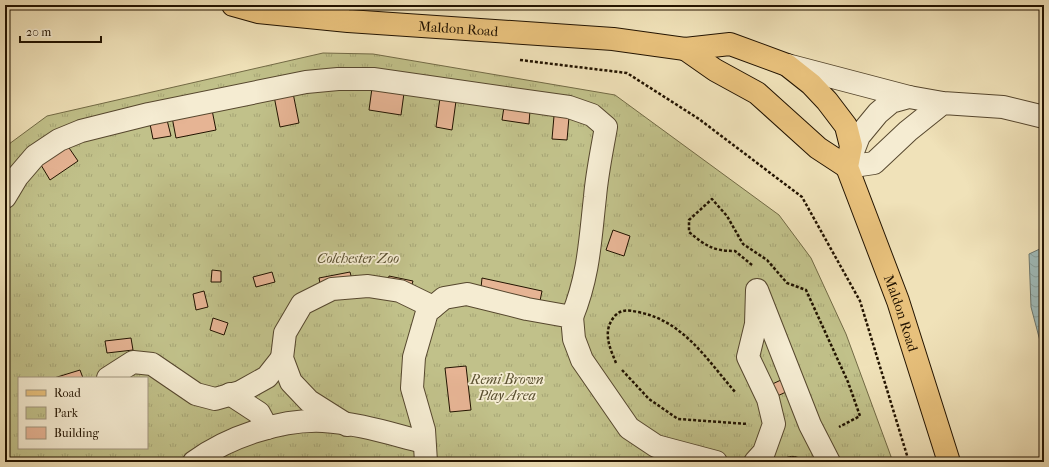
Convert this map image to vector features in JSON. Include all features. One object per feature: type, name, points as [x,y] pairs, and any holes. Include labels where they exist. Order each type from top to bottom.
[{"type":"main road","name":"Maldon Road","points":[[233,5],[258,12],[348,21],[583,36],[684,48],[730,44],[787,65],[822,95],[846,126],[851,146],[847,167],[898,301],[949,462]]},
{"type":"main road","name":"Maldon Road","points":[[684,48],[715,70],[757,93],[818,148],[847,167]]},
{"type":"street","points":[[787,65],[909,97],[943,103],[1003,107],[1044,117]]},
{"type":"street","points":[[5,197],[16,177],[35,156],[59,140],[81,131],[149,114],[306,82],[338,79],[373,79],[569,107],[592,115],[606,127],[595,195],[590,250],[582,291],[572,317],[574,339],[582,360],[629,428],[656,446],[716,462]]},
{"type":"street","points":[[909,97],[891,102],[878,113],[859,136],[847,167],[874,163],[908,131],[943,103]]},
{"type":"street","points":[[347,425],[309,401],[291,382],[282,358],[285,333],[302,304],[332,289],[368,286],[400,291],[433,307]]},
{"type":"street","points":[[755,462],[764,452],[774,424],[768,399],[748,357],[756,324],[757,290],[810,425],[829,462]]},
{"type":"street","points":[[194,462],[240,436],[278,425],[322,421],[369,428],[425,452],[424,430],[412,388],[414,357],[427,312],[444,298],[467,294],[527,309],[572,317]]},
{"type":"street","points":[[110,377],[133,362],[152,364],[196,394],[215,399],[240,392],[267,377],[282,358]]},
{"type":"street","points":[[230,394],[259,413],[267,428]]},
{"type":"path","points":[[513,59],[627,73],[699,119],[802,197],[860,301],[909,462]]},
{"type":"path","points":[[768,399],[756,404],[743,402],[683,332],[654,315],[630,310],[619,311],[607,329],[608,345],[618,366],[649,399],[678,419],[718,423],[774,424]]},
{"type":"green space","name":"Colchester Zoo","points":[[323,53],[373,54],[615,95],[779,215],[811,258],[846,334],[893,462],[5,462],[5,147],[47,116]]},
{"type":"water","points":[[1044,247],[1044,356],[1031,307],[1029,254]]},
{"type":"building","points":[[372,88],[404,93],[401,115],[369,110]]},
{"type":"building","points":[[293,93],[299,123],[280,127],[274,96]]},
{"type":"building","points":[[440,98],[456,101],[452,130],[436,127]]},
{"type":"building","points":[[504,107],[530,110],[529,124],[502,120]]},
{"type":"building","points":[[212,110],[216,130],[176,138],[172,117]]},
{"type":"building","points":[[554,116],[569,117],[567,140],[552,139]]},
{"type":"building","points":[[167,120],[171,136],[153,139],[150,124]]},
{"type":"building","points":[[65,142],[78,161],[50,180],[38,160]]},
{"type":"building","points":[[613,230],[630,236],[624,256],[606,250]]},
{"type":"building","points":[[212,270],[221,271],[221,282],[211,282]]},
{"type":"building","points":[[272,272],[275,282],[256,287],[253,277]]},
{"type":"building","points":[[350,272],[353,283],[321,289],[319,278]]},
{"type":"building","points":[[389,276],[413,281],[410,291],[387,285]]},
{"type":"building","points":[[482,278],[542,291],[540,301],[481,288]]},
{"type":"building","points":[[204,291],[208,307],[196,310],[193,294]]},
{"type":"building","points":[[213,318],[228,323],[224,335],[210,330]]},
{"type":"building","points":[[131,338],[133,350],[107,353],[105,341]]},
{"type":"building","points":[[466,366],[471,410],[450,412],[445,368]]},
{"type":"building","points":[[80,370],[83,377],[57,377]]},
{"type":"building","points":[[781,380],[786,392],[773,398],[768,386]]},
{"type":"tram line","points":[[778,462],[791,456],[798,457],[804,462]]},
{"type":"park label","name":"Remi Brown Play Area","points":[[507,388]]}]
